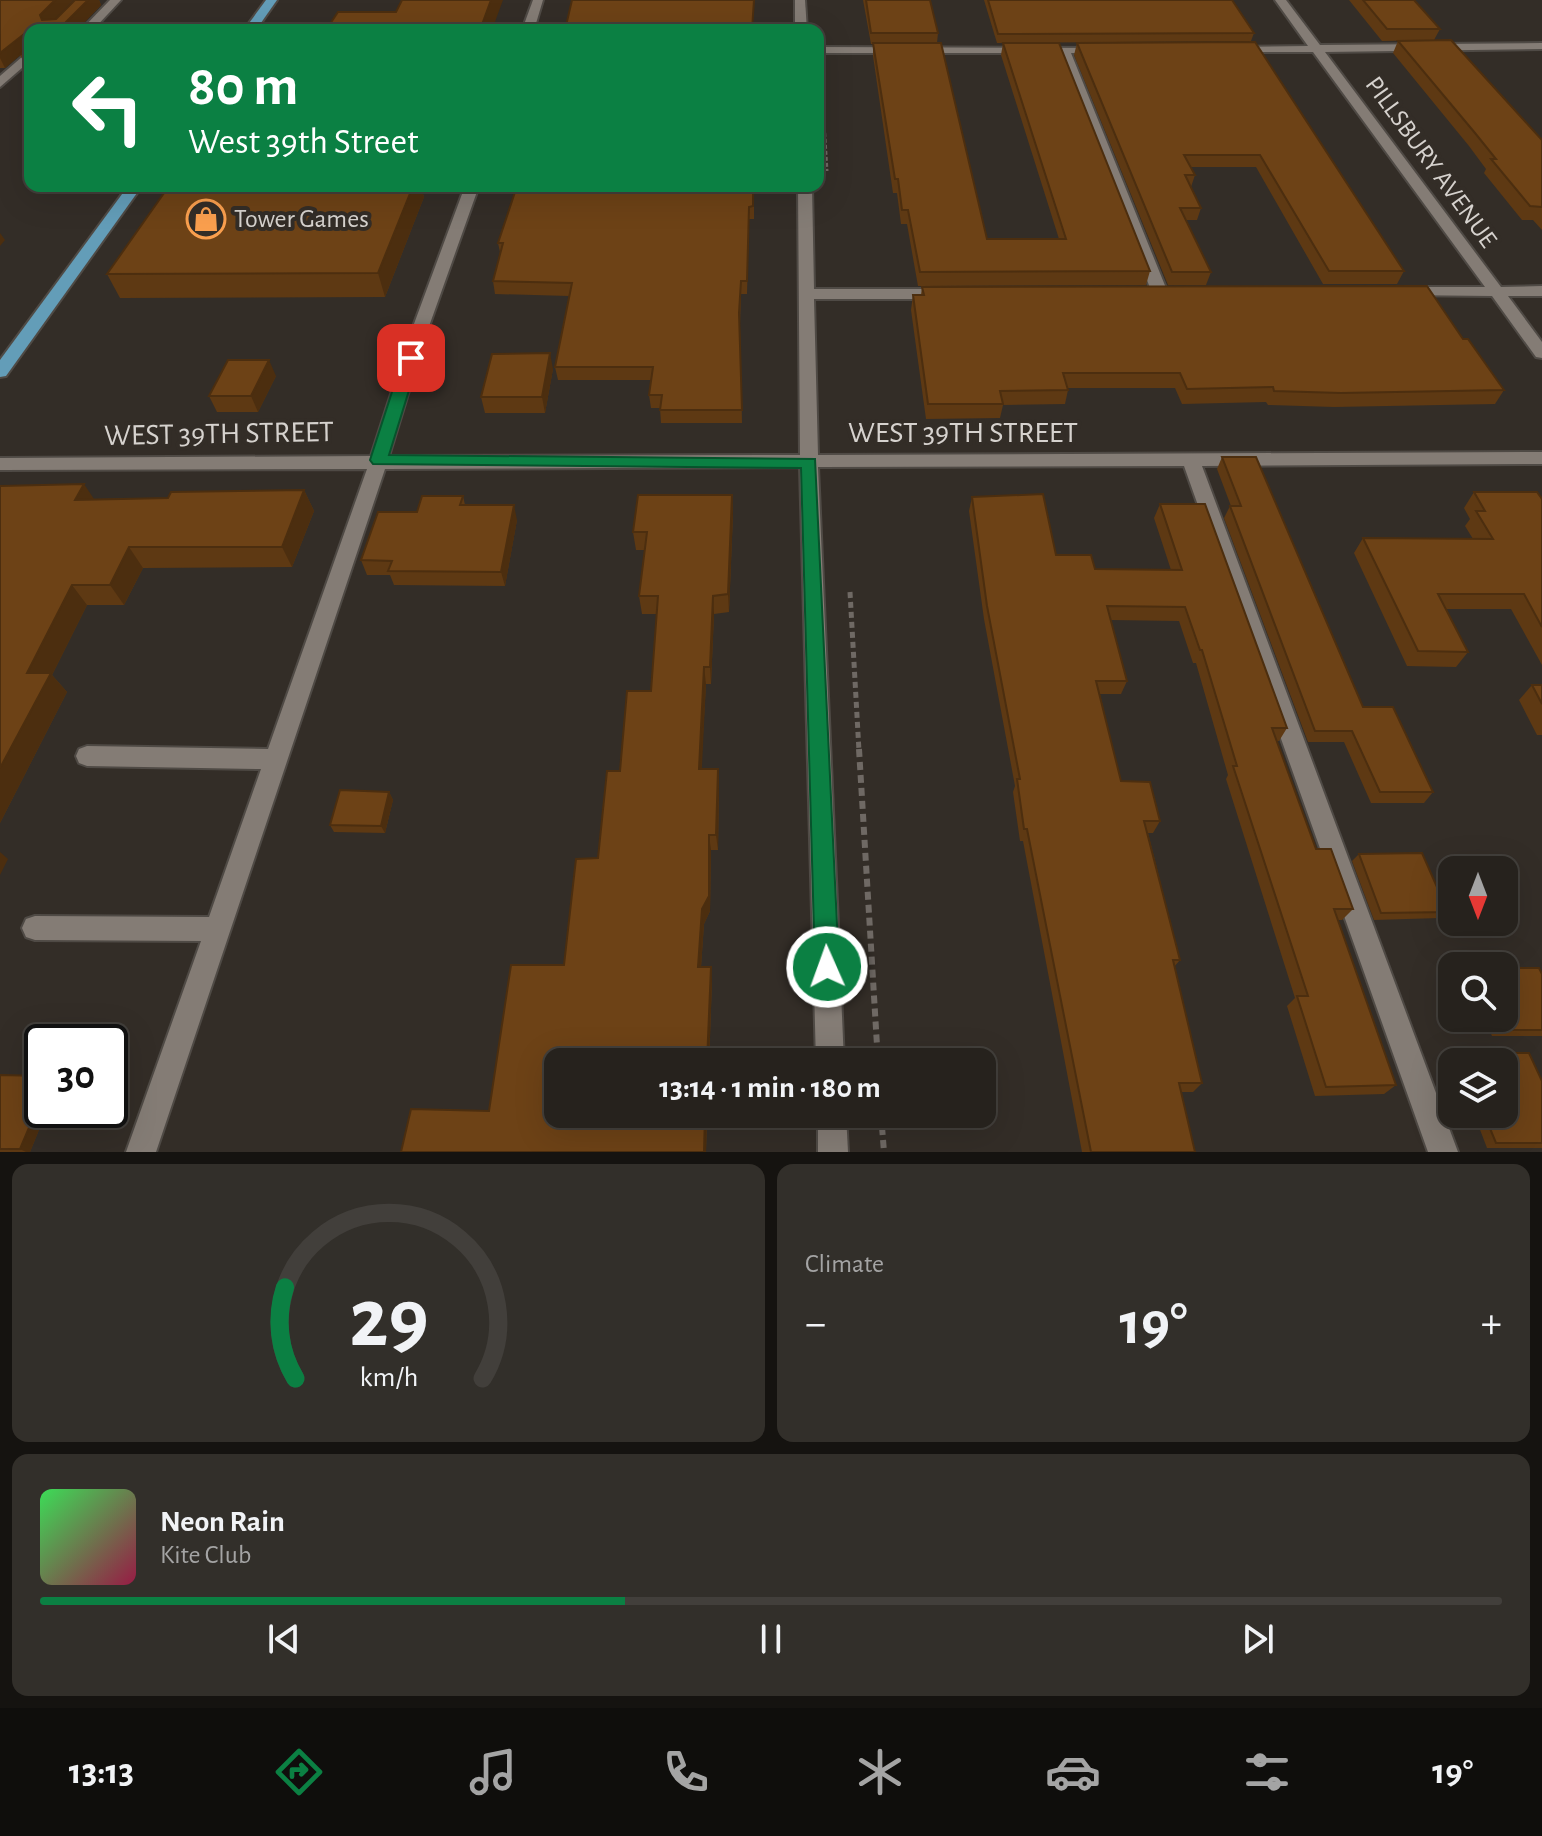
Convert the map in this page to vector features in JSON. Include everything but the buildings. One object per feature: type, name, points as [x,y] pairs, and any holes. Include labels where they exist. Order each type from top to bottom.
[{"type":"main road","points":[[254,24],[272,0]]},
{"type":"main road","points":[[0,372],[131,192]]},
{"type":"street","points":[[93,24],[116,0]]},
{"type":"street","points":[[530,24],[538,0]]},
{"type":"street","points":[[800,0],[801,24]]},
{"type":"street","name":"PILLSBURY AVENUE","points":[[1280,0],[1542,353]]},
{"type":"street","points":[[1221,50],[1542,46]]},
{"type":"street","points":[[824,50],[1111,50]]},
{"type":"street","points":[[1064,51],[1160,293]]},
{"type":"street","points":[[0,83],[24,60]]},
{"type":"street","points":[[141,1152],[379,460],[419,332],[470,192]]},
{"type":"street","points":[[805,192],[809,463],[830,1048]]},
{"type":"street","points":[[1390,292],[1542,291]]},
{"type":"street","points":[[807,294],[956,294]]},
{"type":"street","name":"WEST 39TH STREET","points":[[0,464],[379,460],[809,463],[1542,458]]},
{"type":"street","points":[[1191,460],[1443,1152]]},
{"type":"street","points":[[87,756],[276,759]]},
{"type":"street","points":[[35,928],[218,929]]},
{"type":"street","points":[[832,1128],[833,1152]]},
{"type":"path","points":[[850,585],[877,1048]]},
{"type":"path","points":[[882,1128],[884,1152]]},
{"type":"place","name":"Tower Games","points":[[206,219]]},
{"type":"route","points":[[411,358],[379,460],[809,463],[827,967]]}]
